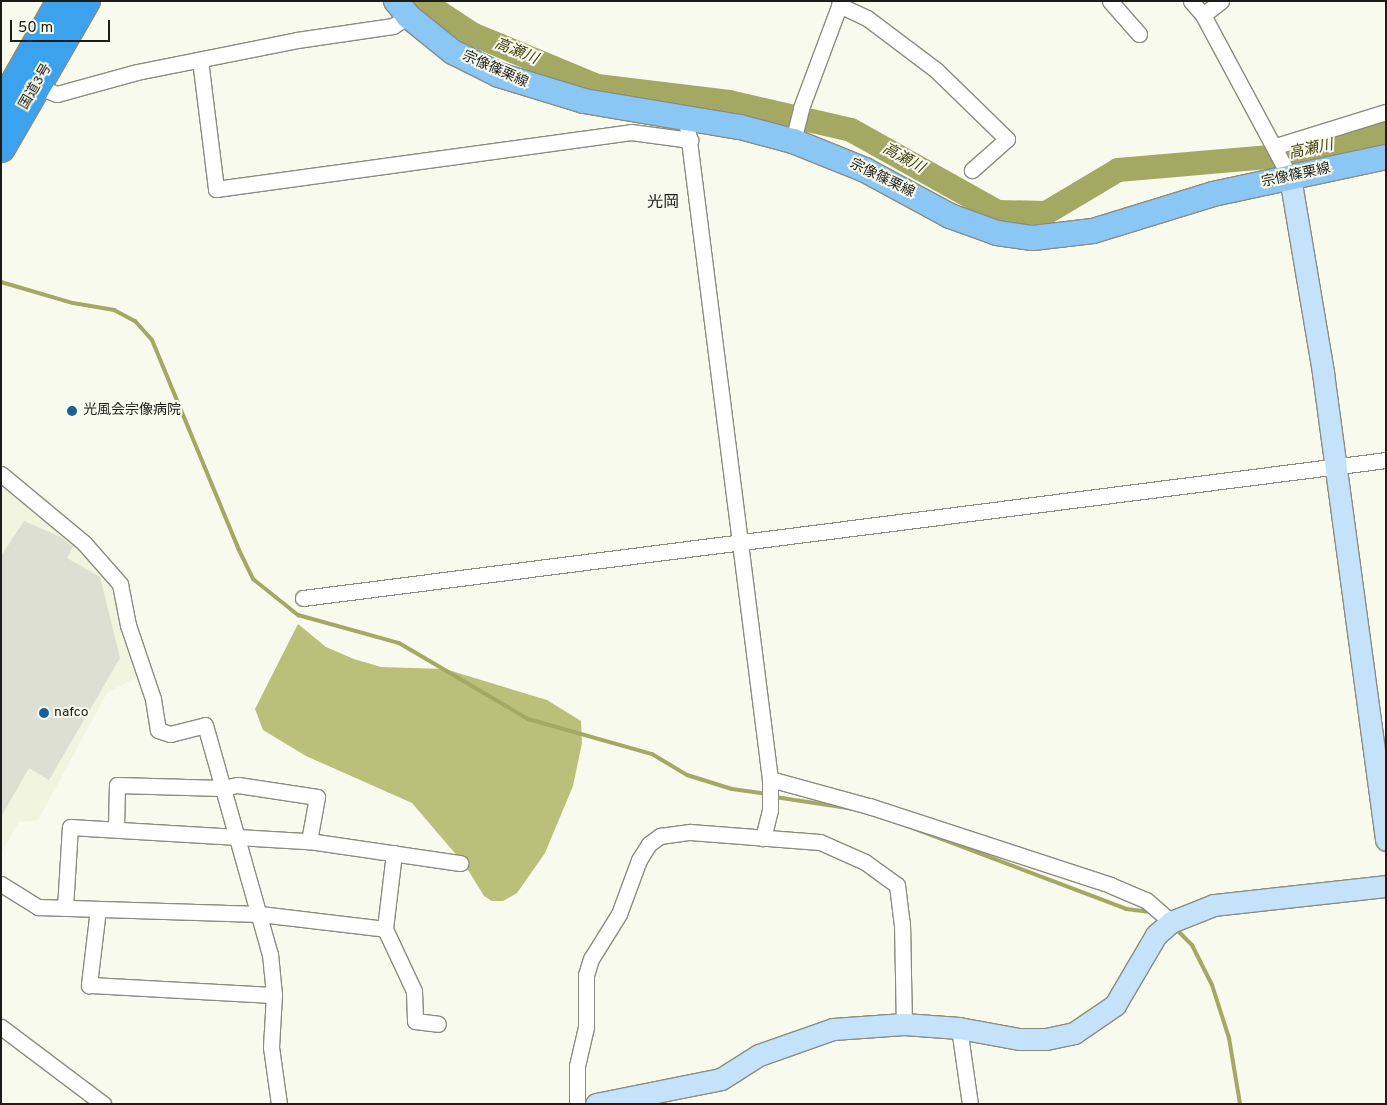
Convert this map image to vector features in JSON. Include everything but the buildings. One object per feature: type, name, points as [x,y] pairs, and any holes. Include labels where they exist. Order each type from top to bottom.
[{"type":"highway","name":"国道3号","points":[[1,107],[61,1]]},
{"type":"highway","name":"国道3号","points":[[1,148],[86,1]]},
{"type":"main road","name":"宗像篠栗線","points":[[402,8],[453,52],[499,75],[584,101],[636,112],[688,129],[793,140],[865,170],[974,226],[1033,238],[1093,231],[1288,172],[1386,157]]},
{"type":"street","points":[[1110,1],[1139,34]]},
{"type":"street","points":[[1191,1],[1203,15],[1288,172],[1336,466],[1386,840]]},
{"type":"street","points":[[1203,15],[1221,1]]},
{"type":"street","points":[[793,140],[801,108],[840,3],[867,18],[936,70],[1007,139],[972,170]]},
{"type":"street","points":[[36,86],[56,94],[137,72],[297,40],[393,26],[402,8]]},
{"type":"street","points":[[200,60],[216,188],[631,132],[688,129],[770,779],[770,810],[763,838]]},
{"type":"street","points":[[1277,149],[1386,112]]},
{"type":"street","points":[[303,598],[1386,460]]},
{"type":"street","points":[[1,474],[84,543],[120,584],[128,626],[153,699],[158,730],[170,734],[204,725],[270,954],[274,995],[271,1047],[279,1103],[272,1104]]},
{"type":"street","points":[[770,779],[869,806],[1110,885],[1146,900],[1163,928]]},
{"type":"street","points":[[116,828],[117,785],[222,788],[238,785],[317,796],[310,841]]},
{"type":"street","points":[[66,908],[70,828],[116,828],[235,834],[310,841],[460,863]]},
{"type":"street","points":[[577,1104],[577,1066],[586,1028],[586,975],[591,958],[620,914],[639,860],[649,844],[660,836],[681,833],[820,842],[865,862],[897,885],[902,923],[904,1024]]},
{"type":"street","points":[[394,853],[385,930],[414,991],[415,1022],[438,1024]]},
{"type":"street","points":[[1,884],[38,907],[260,914],[385,930]]},
{"type":"street","points":[[596,1104],[721,1079],[759,1055],[833,1029],[904,1024],[959,1028],[1020,1039],[1046,1039],[1074,1033],[1115,1005],[1163,928],[1214,905],[1386,886]]},
{"type":"street","points":[[98,909],[89,985],[274,995]]},
{"type":"street","points":[[959,1028],[970,1104]]},
{"type":"street","points":[[4,1033],[103,1104]]},
{"type":"shaded area","name":"nafco","points":[[1,487],[77,546],[116,589],[119,626],[137,677],[107,693],[38,820],[19,822],[1,853]]},
{"type":"green space","points":[[298,624],[326,647],[354,659],[381,667],[445,669],[547,700],[581,721],[582,743],[573,786],[545,853],[517,893],[503,901],[492,901],[484,896],[465,865],[412,803],[306,756],[263,730],[255,709]]},
{"type":"waterway","name":"高瀬川","points":[[422,1],[472,34],[597,86],[729,102],[851,130],[998,212],[1046,213],[1118,170],[1303,154],[1386,131]]},
{"type":"waterway","points":[[1,282],[73,303],[114,310],[135,321],[152,340],[238,548],[253,579],[298,615],[399,643],[528,719],[652,754],[687,775],[732,789],[766,794]]},
{"type":"waterway","points":[[775,797],[854,809]]},
{"type":"waterway","points":[[899,823],[1126,909],[1151,912]]},
{"type":"waterway","points":[[1175,928],[1192,945],[1212,985],[1229,1038],[1240,1104]]},
{"type":"place","name":"光風会宗像病院","points":[[72,411]]},
{"type":"place","name":"nafco","points":[[44,713]]},
{"type":"district","name":"光岡","points":[[663,203]]}]
